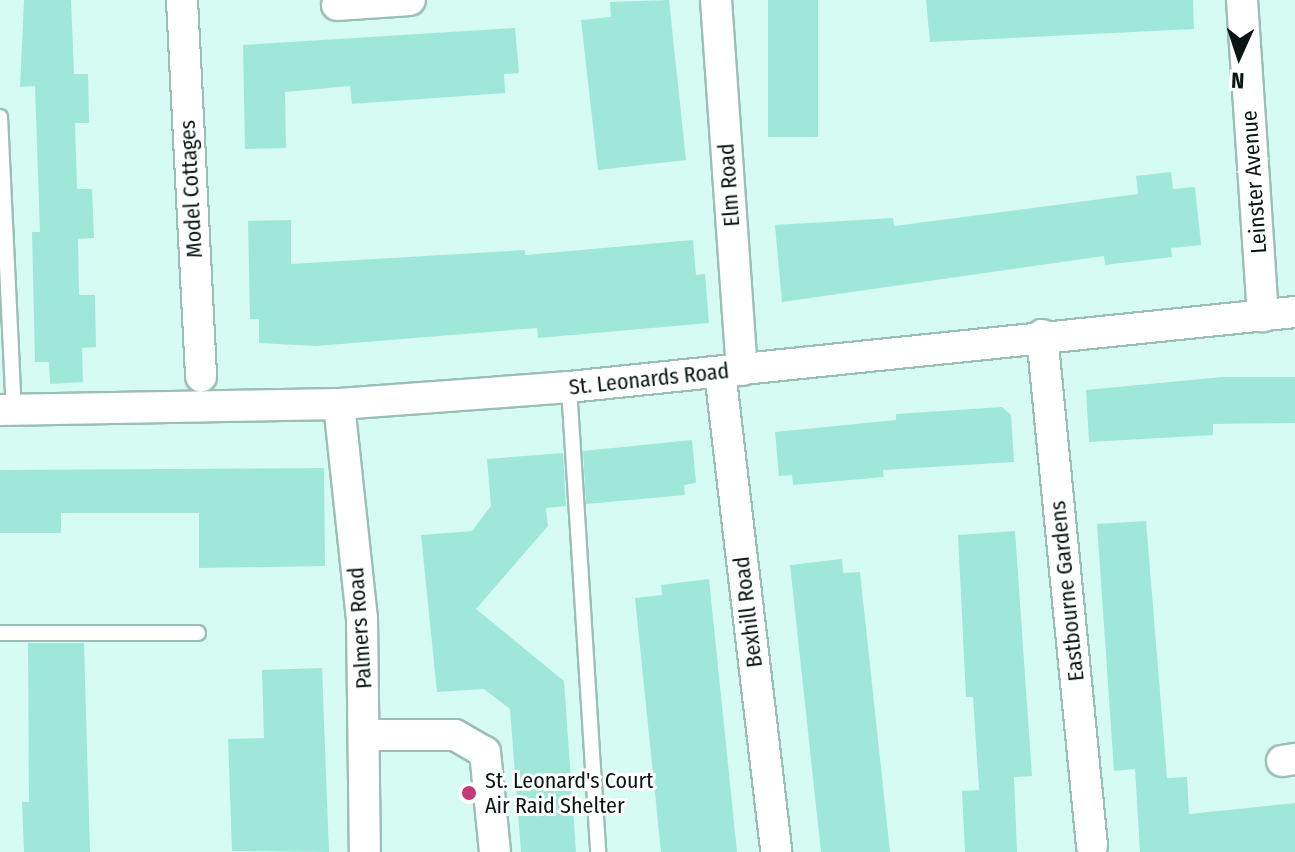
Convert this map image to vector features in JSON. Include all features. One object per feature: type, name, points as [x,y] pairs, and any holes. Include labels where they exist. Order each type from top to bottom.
[{"type":"street","name":"Model Cottages","points":[[182,0],[201,377]]},
{"type":"street","points":[[337,5],[410,0]]},
{"type":"street","name":"Elm Road","points":[[716,0],[731,371]]},
{"type":"street","name":"Leinster Avenue","points":[[1242,0],[1263,316]]},
{"type":"street","name":"St. Leonards Road","points":[[7,411],[339,404],[569,387],[1042,335],[1295,312]]},
{"type":"street","name":"Eastbourne Gardens","points":[[1042,335],[1092,846]]},
{"type":"street","name":"Bexhill Road","points":[[731,371],[776,852]]},
{"type":"street","name":"Palmers Road","points":[[339,404],[362,618],[366,735],[365,852]]},
{"type":"street","points":[[366,735],[455,735],[485,752],[495,852]]},
{"type":"lane","points":[[0,117],[7,411]]},
{"type":"lane","points":[[569,387],[598,852]]},
{"type":"lane","points":[[0,633],[198,633]]},
{"type":"building","points":[[24,0],[71,0],[74,74],[88,74],[89,123],[75,123],[77,189],[92,189],[94,238],[78,239],[79,295],[95,295],[96,347],[82,348],[83,382],[50,384],[49,362],[35,362],[32,232],[40,232],[35,86],[20,87]]},
{"type":"building","points":[[669,0],[686,160],[598,170],[581,20],[611,17],[610,2]]},
{"type":"building","points":[[768,0],[818,0],[818,137],[768,137]]},
{"type":"building","points":[[926,0],[1193,0],[1194,29],[930,42]]},
{"type":"building","points":[[515,28],[519,73],[504,74],[505,93],[352,104],[350,86],[285,92],[286,148],[245,149],[243,45]]},
{"type":"building","points":[[1171,172],[1173,189],[1195,187],[1201,245],[1171,248],[1172,257],[1105,265],[1104,256],[782,302],[775,225],[893,218],[894,226],[1138,194],[1136,176]]},
{"type":"building","points":[[291,220],[291,264],[525,250],[525,255],[693,240],[696,275],[705,274],[709,323],[538,338],[537,328],[316,346],[259,343],[259,319],[250,319],[248,221]]},
{"type":"building","points":[[1222,377],[1295,377],[1295,423],[1213,424],[1213,435],[1089,442],[1086,390]]},
{"type":"building","points":[[1002,407],[1011,415],[1014,462],[883,470],[884,477],[793,485],[792,475],[779,476],[775,432],[896,420],[896,414]]},
{"type":"building","points":[[692,440],[696,483],[684,485],[685,495],[586,504],[583,451]]},
{"type":"building","points":[[563,453],[566,506],[546,508],[548,526],[476,609],[564,681],[576,852],[521,852],[510,709],[484,689],[437,692],[421,535],[472,531],[491,506],[487,459]]},
{"type":"building","points":[[324,468],[325,566],[199,568],[199,513],[61,513],[61,533],[0,533],[0,470]]},
{"type":"building","points":[[1146,521],[1167,778],[1187,777],[1189,814],[1295,803],[1295,852],[1140,852],[1135,769],[1114,771],[1097,524]]},
{"type":"building","points":[[1015,531],[1032,776],[1014,777],[1017,852],[965,852],[962,791],[979,790],[973,697],[966,697],[958,535]]},
{"type":"building","points":[[842,559],[843,573],[860,572],[890,852],[821,852],[790,565]]},
{"type":"building","points":[[709,579],[737,852],[661,852],[635,598],[662,595],[661,585]]},
{"type":"building","points":[[28,643],[84,643],[90,852],[24,852],[22,802],[29,802]]},
{"type":"building","points":[[322,668],[329,852],[232,851],[228,739],[264,738],[262,670]]},
{"type":"place","name":"St. Leonard's Court Air Raid Shelter","points":[[469,793]]}]
